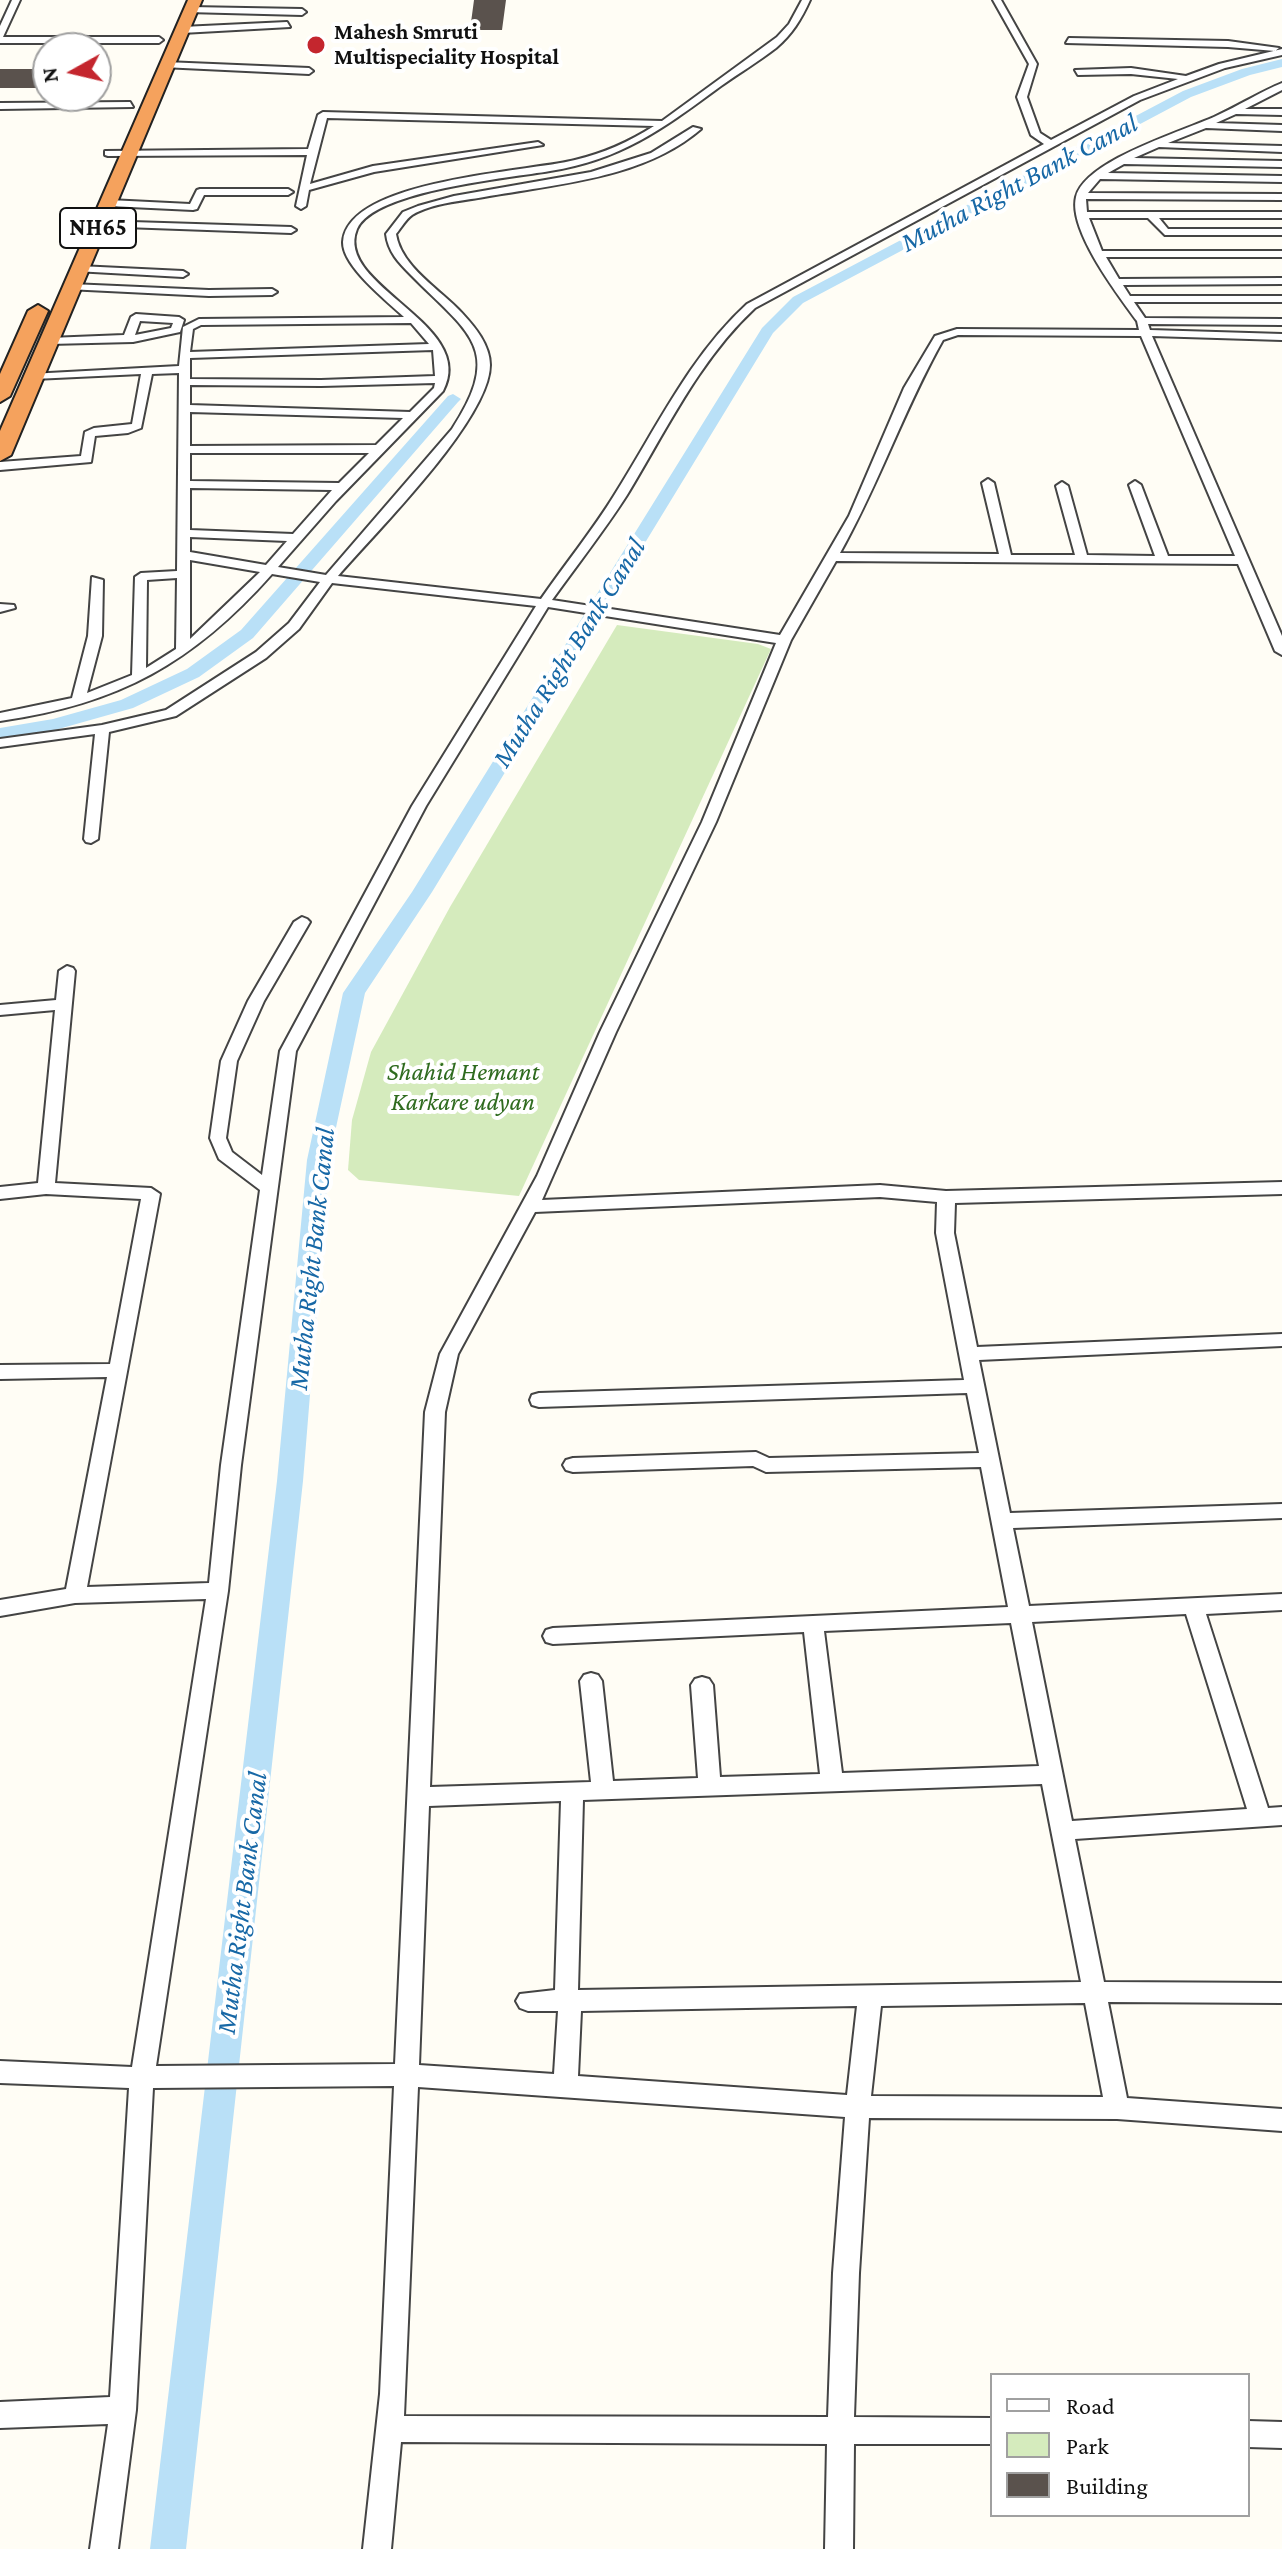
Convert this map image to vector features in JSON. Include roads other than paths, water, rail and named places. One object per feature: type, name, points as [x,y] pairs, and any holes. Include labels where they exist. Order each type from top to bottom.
[{"type":"highway","name":"NH65","points":[[0,455],[182,30],[187,3]]},
{"type":"highway","points":[[105,160],[159,40],[187,3]]},
{"type":"highway","points":[[0,396],[46,293]]},
{"type":"street","points":[[16,0],[0,38],[159,40]]},
{"type":"street","points":[[0,717],[52,707],[79,698],[139,675],[183,651],[277,569],[297,538],[333,498],[410,415],[439,389],[441,379],[436,347],[415,320],[360,269],[348,245],[350,229],[357,220],[388,202],[414,192],[556,168],[601,156],[665,124],[789,31],[806,0]]},
{"type":"street","points":[[997,0],[1033,64],[1022,97],[1036,135],[1050,143]]},
{"type":"street","points":[[187,3],[302,12]]},
{"type":"street","points":[[182,30],[287,25]]},
{"type":"street","points":[[1069,41],[1228,44],[1282,50]]},
{"type":"street","points":[[104,2549],[123,2410],[142,2078],[218,1591],[231,1465],[288,1051],[419,806],[618,499],[704,358],[733,322],[751,306],[807,273],[1137,98],[1186,78],[1282,50]]},
{"type":"street","points":[[165,65],[309,71]]},
{"type":"street","points":[[1078,72],[1131,71],[1186,78]]},
{"type":"street","points":[[1282,89],[1152,145],[1097,176],[1081,196],[1084,215],[1099,254],[1144,327],[1282,651]]},
{"type":"street","points":[[0,106],[130,105]]},
{"type":"street","points":[[1244,106],[1282,105]]},
{"type":"street","points":[[1232,112],[1282,112]]},
{"type":"street","points":[[0,743],[102,729],[171,713],[187,705],[279,641],[325,578],[457,431],[484,389],[486,371],[481,346],[473,330],[396,254],[391,234],[407,214],[454,199],[573,180],[624,166],[668,149],[696,129],[665,124],[323,115],[301,206]]},
{"type":"street","points":[[1204,125],[1282,128]]},
{"type":"street","points":[[1181,135],[1282,137]]},
{"type":"street","points":[[307,188],[373,169],[538,145]]},
{"type":"street","points":[[1152,145],[1282,149]]},
{"type":"street","points":[[105,160],[129,153],[312,152]]},
{"type":"street","points":[[1125,161],[1282,164]]},
{"type":"street","points":[[1097,176],[1282,179]]},
{"type":"street","points":[[109,203],[193,207],[200,192],[288,192]]},
{"type":"street","points":[[1081,196],[1282,197]]},
{"type":"street","points":[[1084,215],[1282,215]]},
{"type":"street","points":[[1151,215],[1165,232],[1282,232]]},
{"type":"street","points":[[100,224],[291,230]]},
{"type":"street","points":[[1099,254],[1282,254]]},
{"type":"street","points":[[79,269],[183,274]]},
{"type":"street","points":[[1115,282],[1282,281]]},
{"type":"street","points":[[71,287],[209,293],[272,292]]},
{"type":"street","points":[[1229,288],[1282,288]]},
{"type":"street","points":[[1127,299],[1282,299]]},
{"type":"street","points":[[379,320],[386,362]]},
{"type":"street","points":[[183,651],[186,331],[193,324],[415,320]]},
{"type":"street","points":[[230,344],[240,334],[244,322]]},
{"type":"street","points":[[377,2549],[389,2429],[435,1412],[440,1381],[449,1354],[546,1176],[608,1032],[709,822],[784,640],[855,516],[910,388],[939,338],[957,332],[1282,322]]},
{"type":"street","points":[[1144,327],[1282,337]]},
{"type":"street","points":[[49,341],[129,337]]},
{"type":"street","points":[[185,355],[230,344],[386,362],[441,379]]},
{"type":"street","points":[[34,376],[147,371],[185,375],[386,362],[436,347]]},
{"type":"street","points":[[0,466],[87,459],[89,434],[100,429],[128,430],[137,426],[147,371]]},
{"type":"street","points":[[184,408],[410,415]]},
{"type":"street","points":[[183,450],[381,449]]},
{"type":"street","points":[[988,483],[1006,558]]},
{"type":"street","points":[[1135,485],[1163,559]]},
{"type":"street","points":[[1062,486],[1082,559]]},
{"type":"street","points":[[184,490],[343,487]]},
{"type":"street","points":[[184,490],[333,498]]},
{"type":"street","points":[[184,533],[297,538]]},
{"type":"street","points":[[183,555],[325,578],[551,604],[784,640]]},
{"type":"street","points":[[831,557],[1241,560]]},
{"type":"street","points":[[139,675],[141,577],[183,574]]},
{"type":"street","points":[[79,698],[95,636],[97,580]]},
{"type":"street","points":[[91,839],[102,729]]},
{"type":"street","points":[[270,1189],[225,1155],[218,1138],[229,1061],[256,1001],[302,922]]},
{"type":"street","points":[[46,1188],[67,971]]},
{"type":"street","points":[[0,1010],[64,1004]]},
{"type":"street","points":[[0,1193],[46,1188],[151,1194],[75,1595]]},
{"type":"street","points":[[529,1206],[880,1191],[946,1197],[1282,1188]]},
{"type":"street","points":[[946,1197],[945,1233],[1117,2108]]},
{"type":"street","points":[[968,1354],[1282,1340]]},
{"type":"street","points":[[0,1372],[119,1370]]},
{"type":"street","points":[[539,1400],[975,1386]]},
{"type":"street","points":[[573,1465],[756,1459],[766,1465],[991,1460]]},
{"type":"street","points":[[1002,1521],[1282,1511]]},
{"type":"street","points":[[0,1608],[75,1595],[218,1591]]},
{"type":"street","points":[[1063,1831],[1271,1817],[1193,1605]]},
{"type":"street","points":[[553,1636],[1193,1605],[1280,1607]]},
{"type":"street","points":[[813,1623],[832,1782]]},
{"type":"street","points":[[591,1681],[603,1790]]},
{"type":"street","points":[[702,1685],[710,1786]]},
{"type":"street","points":[[417,1797],[1052,1775]]},
{"type":"street","points":[[565,2085],[572,1791]]},
{"type":"street","points":[[528,2001],[1094,1992],[1282,1993]]},
{"type":"street","points":[[839,2549],[840,2429],[856,2107],[870,1997]]},
{"type":"street","points":[[0,2073],[142,2078],[176,2075],[406,2075],[856,2107],[1117,2108],[1282,2120]]},
{"type":"street","points":[[0,2415],[123,2410]]},
{"type":"street","points":[[389,2429],[990,2431]]},
{"type":"street","points":[[1250,2434],[1282,2435]]},
{"type":"waterway","name":"Mutha Right Bank Canal","points":[[168,2549],[290,1481],[318,1160],[354,993],[422,892],[767,331],[798,300],[1187,94],[1246,72],[1282,63]]},
{"type":"waterway","points":[[0,734],[55,724],[127,704],[193,673],[247,634],[453,399]]},
{"type":"place","name":"Mahesh Smruti Multispeciality Hospital","points":[[316,45]]},
{"type":"park label","name":"Shahid Hemant Karkare udyan","points":[[463,1087]]}]
